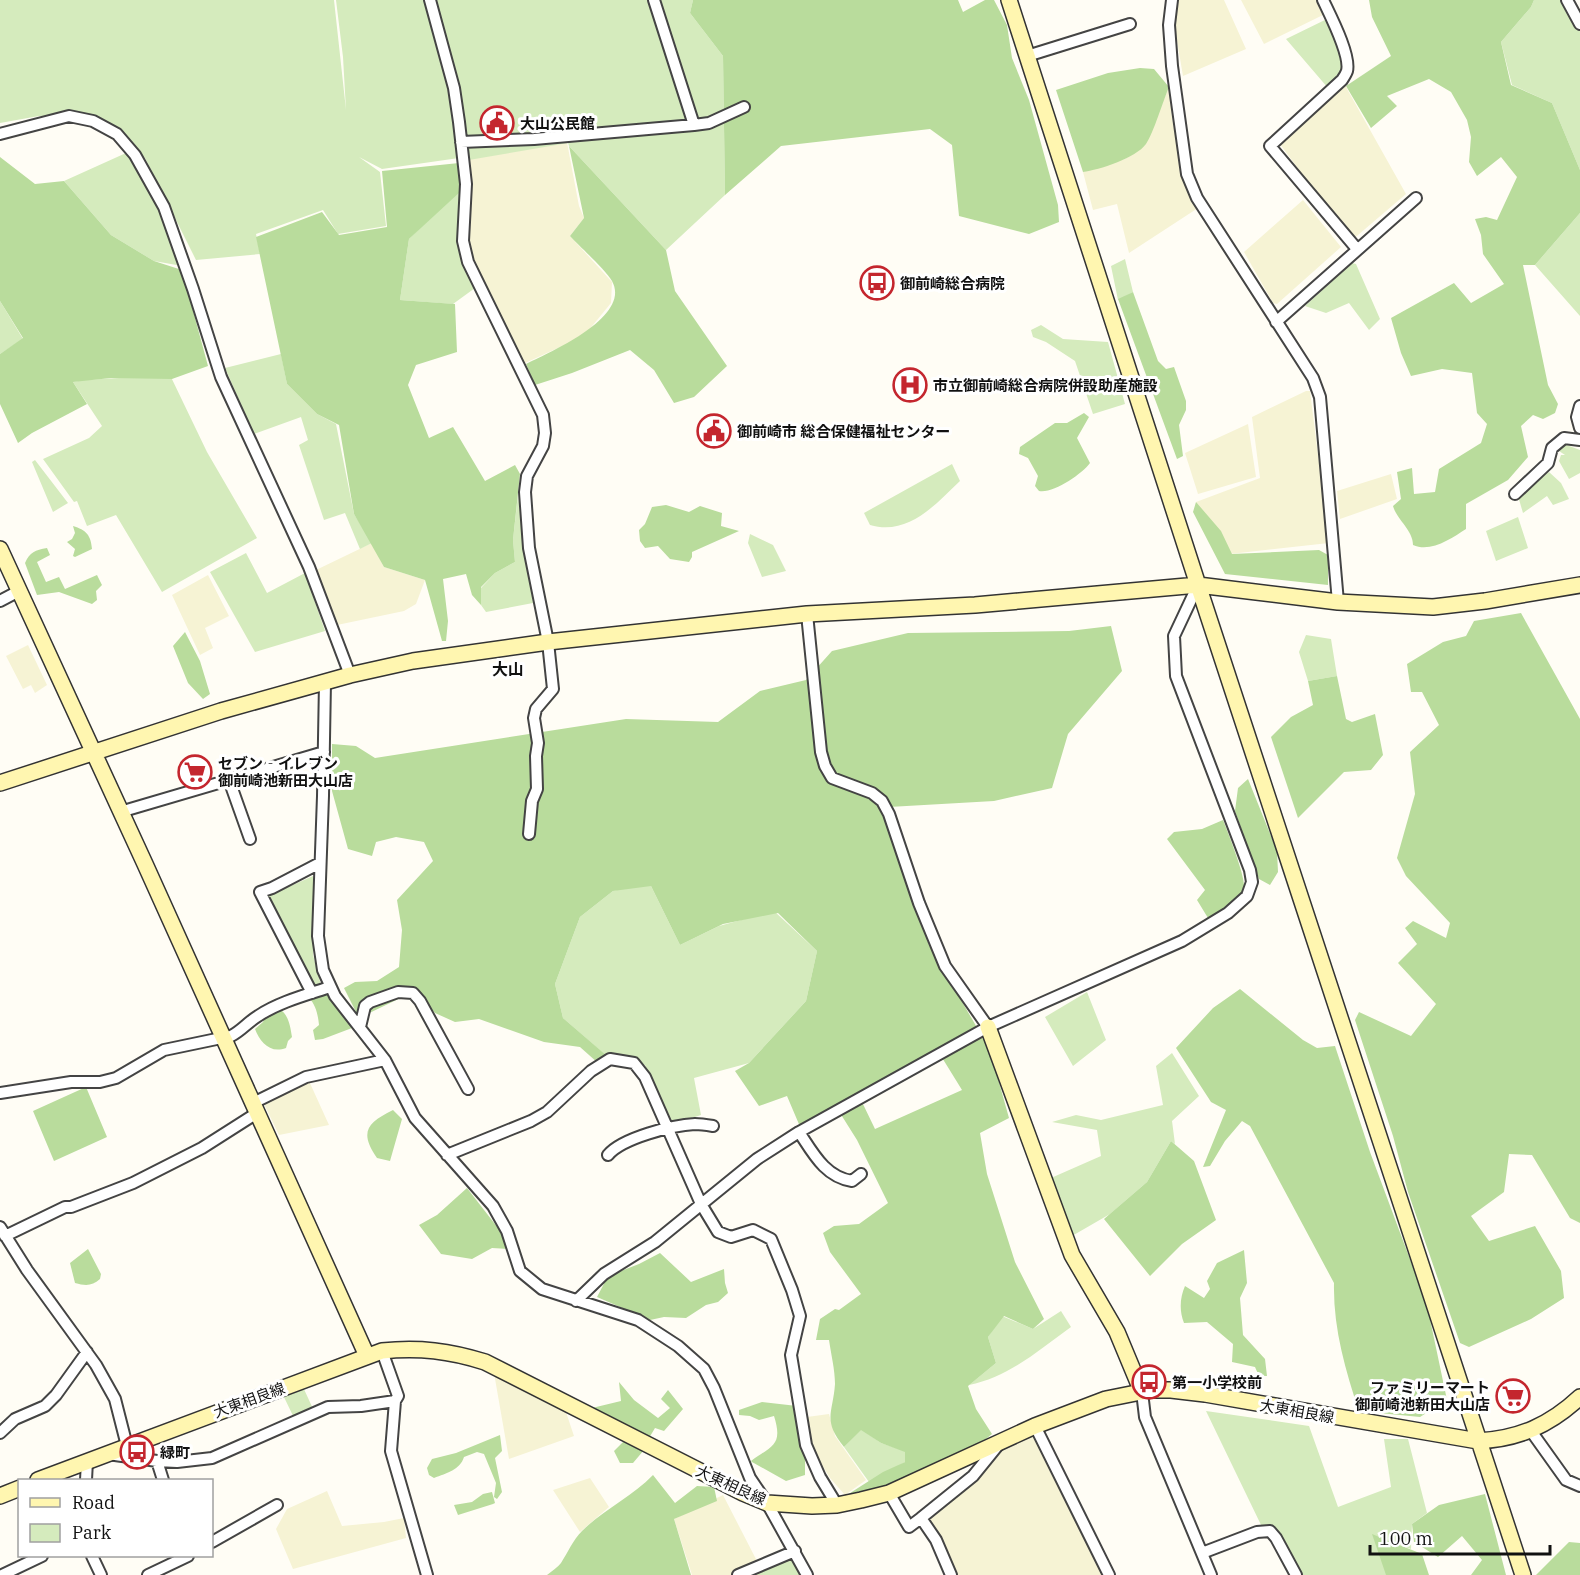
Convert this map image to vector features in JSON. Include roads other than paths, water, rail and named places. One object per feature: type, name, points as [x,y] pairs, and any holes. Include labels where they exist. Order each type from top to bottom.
[{"type":"street","points":[[430,0],[454,88],[466,183],[463,241],[468,262],[543,415],[545,433],[543,446],[527,476],[525,492],[529,548],[548,642],[553,689],[536,709],[534,718],[538,743],[537,789],[532,801],[529,834]]},
{"type":"street","points":[[654,0],[694,125]]},
{"type":"street","points":[[1009,0],[1198,585],[1523,1575]]},
{"type":"street","points":[[1172,0],[1169,25],[1172,66],[1187,174],[1197,198],[1313,378],[1320,397],[1338,602]]},
{"type":"street","points":[[1323,0],[1345,54],[1347,70],[1342,80],[1270,146],[1357,249]]},
{"type":"street","points":[[1568,0],[1580,24]]},
{"type":"street","points":[[1027,56],[1130,24]]},
{"type":"street","points":[[461,142],[534,139],[694,125],[709,123],[744,107]]},
{"type":"street","points":[[0,134],[69,116],[93,120],[117,134],[135,155],[164,207],[221,377],[309,567],[350,675]]},
{"type":"street","points":[[1276,322],[1416,198]]},
{"type":"street","points":[[1580,406],[1577,417],[1580,428]]},
{"type":"street","points":[[1515,494],[1548,463],[1552,448],[1564,438],[1580,440]]},
{"type":"street","points":[[0,549],[367,1356]]},
{"type":"street","points":[[576,1301],[604,1274],[655,1242],[757,1160],[799,1132],[988,1027],[1182,941],[1228,913],[1247,896],[1252,882],[1250,870],[1176,676],[1174,636],[1198,585]]},
{"type":"street","points":[[0,783],[221,711],[350,675],[413,662],[548,642],[807,614],[975,605],[1198,585],[1338,602],[1433,607],[1580,585]]},
{"type":"street","points":[[0,601],[19,591]]},
{"type":"street","points":[[807,614],[821,752],[825,766],[832,778],[872,794],[882,801],[889,814],[945,966],[988,1027],[1072,1255],[1116,1332],[1142,1392],[1145,1417],[1211,1575]]},
{"type":"street","points":[[325,682],[318,936],[319,956],[330,987],[342,1006],[385,1060],[415,1118],[493,1206],[507,1231],[520,1271],[542,1289],[638,1320],[678,1346],[704,1369],[714,1388],[750,1478],[767,1503],[807,1575]]},
{"type":"street","points":[[120,812],[324,752]]},
{"type":"street","points":[[230,780],[250,839]]},
{"type":"street","points":[[312,993],[260,892],[320,863]]},
{"type":"street","points":[[0,1093],[71,1082],[100,1082],[116,1078],[164,1050],[231,1036],[240,1032],[257,1016],[282,1004],[330,987]]},
{"type":"street","points":[[360,1027],[365,1006],[370,1002],[398,992],[413,993],[420,1001],[468,1089]]},
{"type":"street","points":[[447,1155],[531,1121],[547,1112],[591,1071],[610,1059],[634,1063],[645,1077],[702,1204],[718,1232],[731,1237],[753,1230],[771,1239],[800,1316],[791,1355],[806,1445],[820,1477],[837,1505]]},
{"type":"street","points":[[127,1446],[115,1399],[96,1365],[27,1270],[3,1232],[133,1183],[202,1148],[279,1089],[306,1077],[385,1060]]},
{"type":"street","points":[[608,1155],[619,1145],[647,1134],[695,1124],[714,1126]]},
{"type":"street","points":[[799,1132],[828,1172],[840,1180],[852,1182],[861,1174]]},
{"type":"street","name":"大東相良線","points":[[41,1479],[367,1356],[382,1351],[407,1348],[458,1353],[485,1362],[703,1474],[767,1503],[813,1506],[837,1505],[889,1493],[1035,1426],[1106,1399],[1142,1392],[1171,1390],[1204,1394],[1478,1441],[1509,1438],[1531,1431],[1578,1402]]},
{"type":"street","points":[[382,1351],[398,1396],[395,1401],[392,1452],[427,1575]]},
{"type":"street","points":[[0,1433],[15,1419],[45,1406],[56,1395],[87,1352]]},
{"type":"street","points":[[106,1454],[177,1462],[212,1458],[328,1407],[361,1406],[395,1401]]},
{"type":"street","points":[[1035,1426],[1109,1575]]},
{"type":"street","points":[[1531,1431],[1566,1480],[1580,1486]]},
{"type":"street","points":[[889,1493],[909,1527],[973,1476],[1001,1442]]},
{"type":"street","points":[[86,1479],[87,1461]]},
{"type":"street","points":[[157,1461],[163,1479]]},
{"type":"street","points":[[0,1496],[18,1489]]},
{"type":"street","points":[[213,1541],[277,1505]]},
{"type":"street","points":[[921,1518],[936,1540],[951,1575]]},
{"type":"street","points":[[1202,1553],[1257,1532],[1270,1531],[1296,1575]]},
{"type":"street","points":[[738,1575],[795,1551]]},
{"type":"street","points":[[2,1575],[40,1557]]},
{"type":"street","points":[[92,1557],[101,1575]]},
{"type":"street","points":[[148,1575],[186,1557]]},
{"type":"place","name":"大山公民館","points":[[497,123]]},
{"type":"place","name":"御前崎総合病院","points":[[877,283]]},
{"type":"place","name":"市立御前崎総合病院併設助産施設","points":[[910,385]]},
{"type":"place","name":"御前崎市 総合保健福祉センター","points":[[714,431]]},
{"type":"place","name":"セブン‐イレブン 御前崎池新田大山店","points":[[195,772]]},
{"type":"place","name":"第一小学校前","points":[[1149,1382]]},
{"type":"place","name":"ファミリーマート 御前崎池新田大山店","points":[[1513,1396]]},
{"type":"place","name":"緑町","points":[[137,1452]]},
{"type":"district","name":"大山","points":[[508,669]]}]
